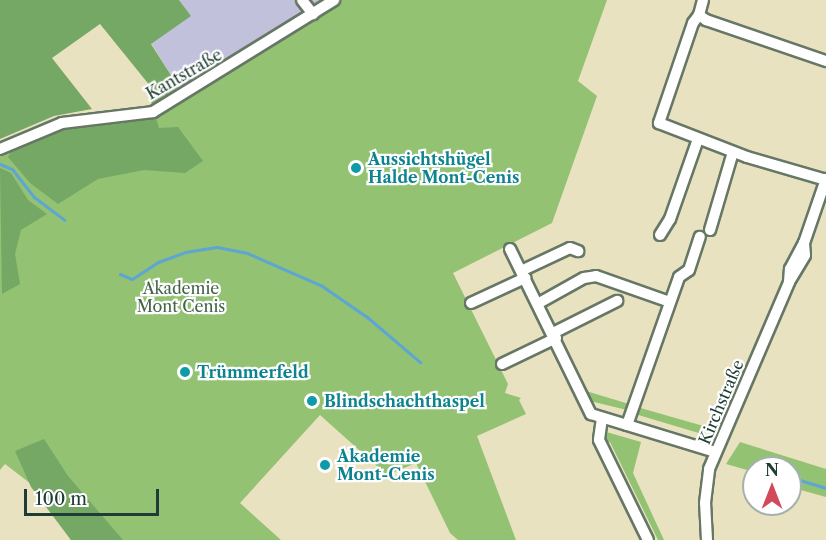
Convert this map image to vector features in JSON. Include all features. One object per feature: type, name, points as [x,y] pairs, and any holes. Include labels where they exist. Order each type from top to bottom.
[{"type":"street","points":[[302,0],[313,14]]},
{"type":"street","name":"Kantstraße","points":[[0,149],[62,123],[153,112],[334,0]]},
{"type":"street","points":[[703,0],[659,123],[734,152],[826,179]]},
{"type":"street","points":[[699,15],[826,61]]},
{"type":"street","points":[[660,235],[670,219],[698,139]]},
{"type":"street","points":[[710,230],[734,152]]},
{"type":"street","name":"Kirchstraße","points":[[707,540],[705,489],[715,452],[789,282],[790,269],[804,243],[826,179]]},
{"type":"street","points":[[627,425],[679,277],[689,270],[700,237]]},
{"type":"street","points":[[471,303],[570,248],[578,251]]},
{"type":"street","points":[[510,249],[539,303],[591,414],[715,452]]},
{"type":"street","points":[[539,303],[584,278],[596,276],[670,302]]},
{"type":"street","points":[[502,364],[617,301]]},
{"type":"street","points":[[602,418],[599,440],[648,540]]},
{"type":"shaded area","points":[[179,0],[325,0],[181,91],[151,43],[190,16]]},
{"type":"green space","points":[[0,0],[179,0],[191,16],[151,44],[181,91],[153,107],[149,97],[155,92],[100,24],[52,58],[92,109],[54,116],[0,139]]},
{"type":"green space","name":"Akademie Mont Cenis","points":[[340,0],[607,0],[578,81],[597,96],[552,223],[453,273],[508,384],[505,393],[521,398],[519,400],[526,414],[477,436],[516,540],[458,540],[450,533],[416,463],[387,475],[320,415],[240,503],[281,540],[71,540],[31,484],[5,464],[0,470],[0,154],[15,146],[156,118]]},
{"type":"green space","points":[[156,118],[159,128],[178,127],[203,161],[185,173],[144,170],[98,179],[58,204],[30,183],[8,157],[15,146],[82,123]]},
{"type":"green space","points":[[0,168],[11,173],[28,200],[47,214],[21,230],[15,254],[20,284],[2,294]]},
{"type":"green space","points":[[586,391],[629,404],[627,410],[590,401]]},
{"type":"green space","points":[[637,407],[714,429],[702,434],[635,414]]},
{"type":"green space","points":[[603,431],[641,442],[633,473],[664,540],[658,540],[610,442],[604,444]]},
{"type":"green space","points":[[44,439],[68,476],[123,540],[71,540],[31,487],[15,451]]},
{"type":"green space","points":[[740,442],[785,456],[742,456],[742,469],[726,464]]},
{"type":"green space","points":[[802,461],[826,469],[826,497],[802,490]]},
{"type":"waterway","points":[[0,164],[12,169],[34,197],[64,220]]},
{"type":"waterway","points":[[120,274],[132,279],[158,262],[185,252],[217,247],[247,253],[322,286],[367,317],[420,362]]},
{"type":"waterway","points":[[802,481],[826,488]]},
{"type":"place","name":"Aussichtshügel Halde Mont-Cenis","points":[[356,168]]},
{"type":"place","name":"Trümmerfeld","points":[[185,372]]},
{"type":"place","name":"Blindschachthaspel","points":[[312,401]]},
{"type":"place","name":"Akademie Mont-Cenis","points":[[325,465]]}]
